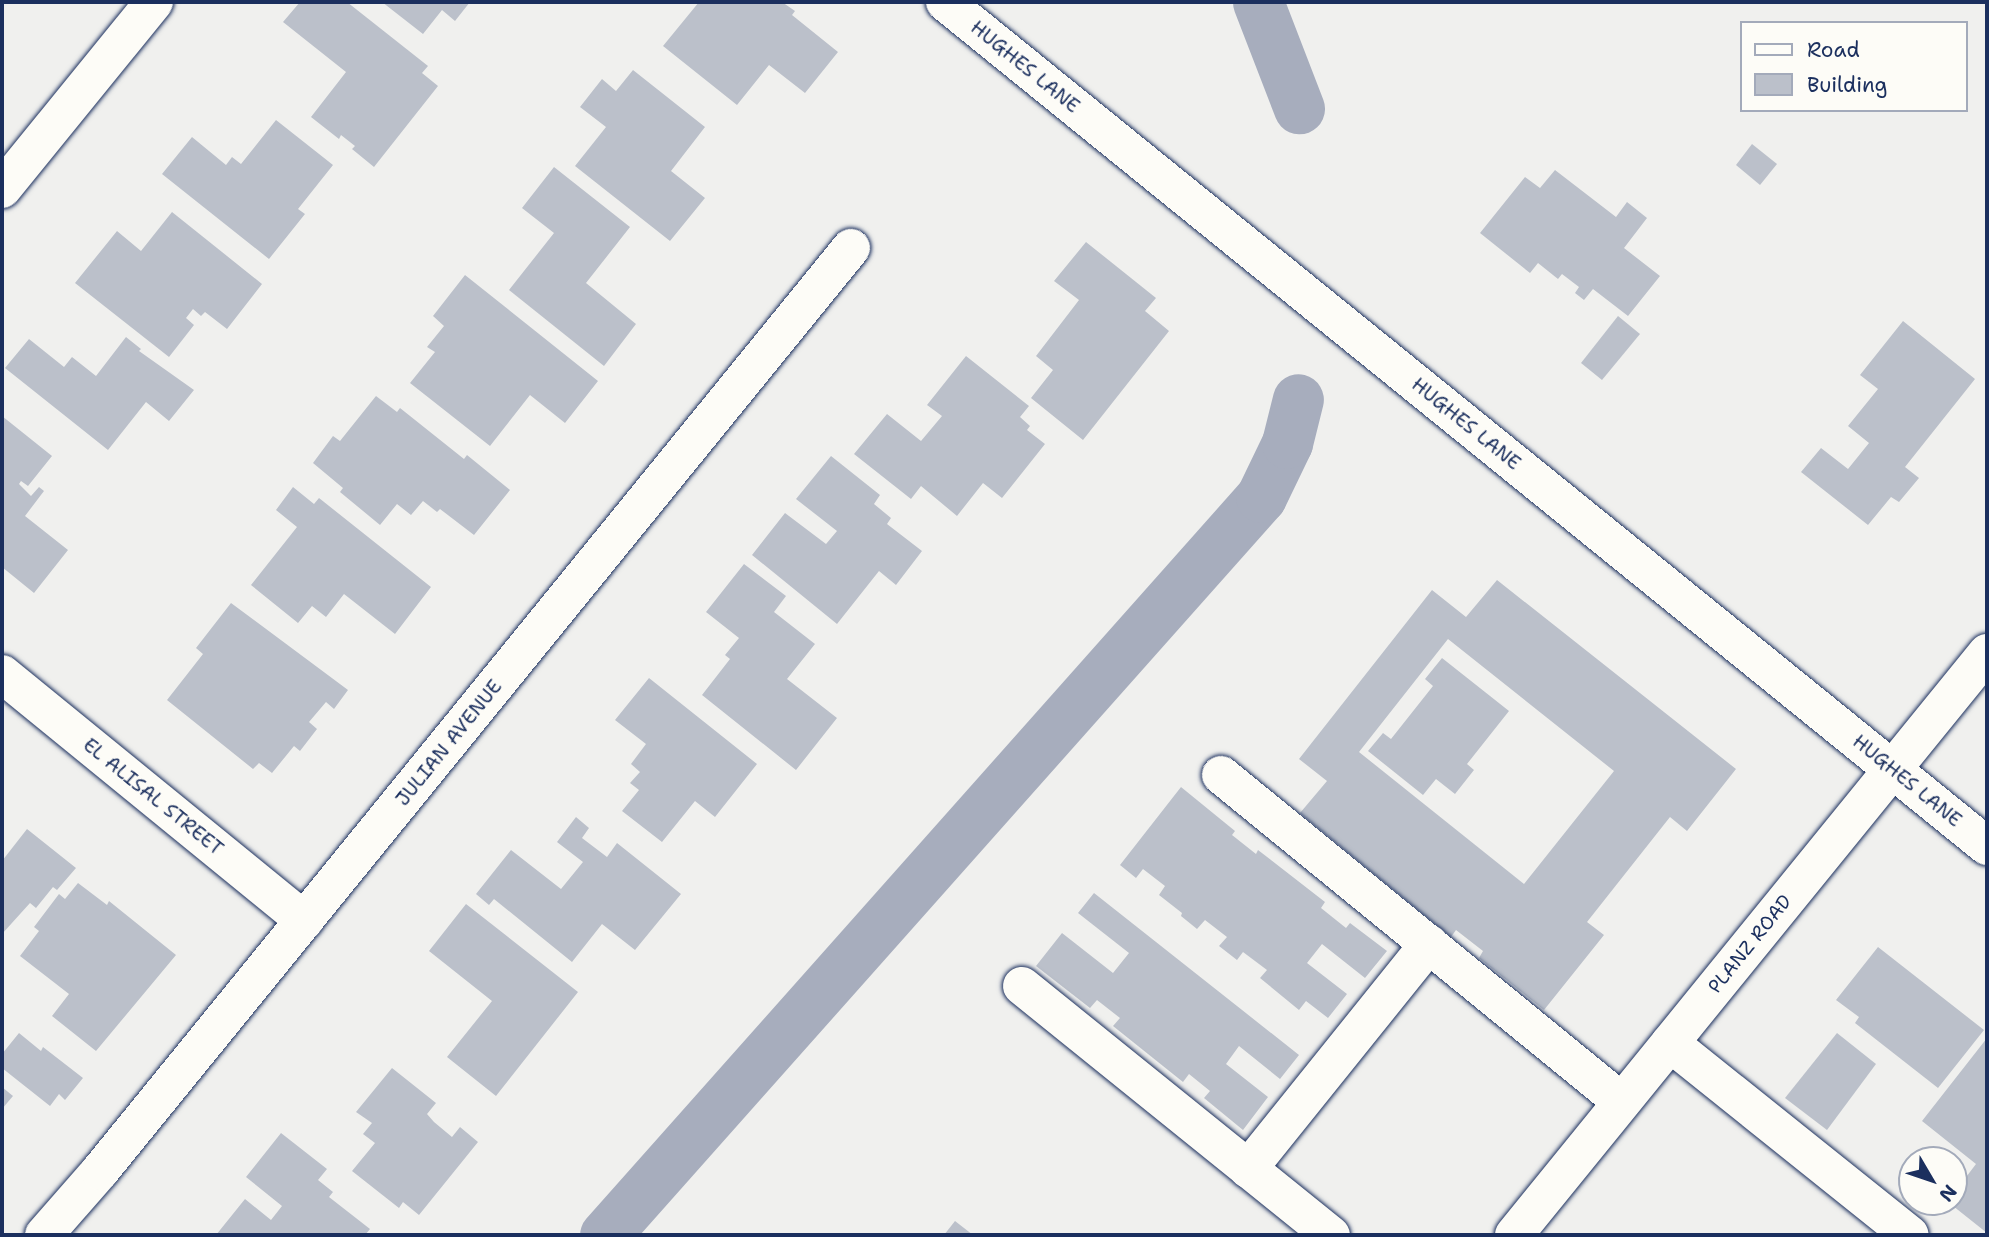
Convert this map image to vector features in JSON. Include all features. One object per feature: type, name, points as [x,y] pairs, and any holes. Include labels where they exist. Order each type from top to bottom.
[{"type":"street","points":[[2,189],[154,2]]},
{"type":"street","name":"HUGHES LANE","points":[[945,2],[1987,846]]},
{"type":"street","name":"JULIAN AVENUE","points":[[44,1235],[100,1171],[851,248]]},
{"type":"street","name":"PLANZ ROAD","points":[[1514,1235],[1987,653]]},
{"type":"street","name":"EL ALISAL STREET","points":[[2,674],[304,920]]},
{"type":"street","points":[[1222,775],[1622,1102]]},
{"type":"street","points":[[1248,1169],[1429,944]]},
{"type":"street","points":[[1022,986],[1331,1235]]},
{"type":"street","points":[[1670,1043],[1910,1235]]},
{"type":"building","points":[[300,2],[347,2],[428,66],[422,73],[438,86],[374,167],[352,149],[355,146],[341,135],[339,139],[311,117],[346,72],[283,22]]},
{"type":"building","points":[[382,2],[470,2],[455,21],[442,10],[423,34]]},
{"type":"building","points":[[699,2],[782,2],[795,11],[792,15],[838,52],[805,93],[769,65],[737,105],[663,46]]},
{"type":"building","points":[[633,70],[705,127],[671,171],[705,198],[670,241],[575,166],[606,127],[580,107],[602,79],[616,91]]},
{"type":"building","points":[[276,120],[333,165],[298,209],[305,214],[269,259],[162,174],[192,137],[226,165],[232,157],[241,164]]},
{"type":"building","points":[[1752,144],[1777,164],[1760,185],[1736,165]]},
{"type":"building","points":[[554,167],[630,227],[586,283],[636,324],[604,366],[509,290],[554,233],[522,208]]},
{"type":"building","points":[[1555,170],[1616,217],[1627,202],[1647,218],[1624,248],[1660,276],[1628,316],[1593,289],[1584,300],[1575,293],[1579,287],[1562,274],[1558,279],[1538,263],[1530,273],[1480,233],[1525,177],[1540,188]]},
{"type":"building","points":[[172,212],[262,284],[227,329],[205,312],[201,316],[193,309],[186,318],[194,325],[169,357],[75,283],[117,231],[141,251]]},
{"type":"building","points":[[1086,242],[1156,298],[1145,311],[1169,331],[1083,440],[1031,398],[1053,370],[1036,356],[1079,300],[1054,281]]},
{"type":"building","points":[[465,275],[598,381],[565,423],[530,395],[490,446],[410,383],[435,352],[427,347],[444,326],[433,316]]},
{"type":"building","points":[[1618,316],[1640,334],[1602,380],[1581,363]]},
{"type":"building","points":[[1903,321],[1975,379],[1905,467],[1919,478],[1899,502],[1891,497],[1868,525],[1801,472],[1821,448],[1848,469],[1869,443],[1848,426],[1878,389],[1860,375]]},
{"type":"building","points":[[126,337],[141,349],[139,351],[194,390],[169,421],[146,402],[108,450],[5,368],[29,339],[64,367],[72,357],[96,376]]},
{"type":"building","points":[[966,356],[1029,406],[1020,417],[1030,426],[1027,430],[1045,444],[1002,498],[983,483],[957,516],[921,486],[911,499],[854,454],[887,414],[921,441],[942,416],[927,405]]},
{"type":"building","points":[[376,396],[397,412],[400,408],[464,459],[467,455],[510,490],[474,535],[440,509],[437,512],[423,501],[411,515],[397,504],[380,525],[340,492],[343,488],[313,463],[333,436],[340,441]]},
{"type":"building","points":[[2,416],[52,456],[28,486],[21,481],[19,484],[31,496],[39,487],[44,491],[25,516],[68,550],[34,593],[2,567]]},
{"type":"building","points":[[831,456],[880,495],[874,504],[891,518],[887,524],[922,551],[896,585],[879,571],[837,624],[752,555],[785,513],[826,544],[837,531],[796,499]]},
{"type":"building","points":[[293,487],[314,504],[319,498],[431,587],[395,634],[344,594],[326,617],[312,606],[298,623],[251,585],[297,527],[276,510]]},
{"type":"building","points":[[744,564],[786,596],[774,612],[815,644],[787,679],[837,718],[796,770],[702,695],[730,659],[725,655],[739,638],[706,612]]},
{"type":"building","points":[[1497,580],[1736,769],[1687,831],[1670,817],[1587,922],[1604,935],[1544,1010],[1479,958],[1483,951],[1456,930],[1451,937],[1300,813],[1327,781],[1299,759],[1432,590],[1466,617]],"holes":[[[1448,639],[1614,771],[1524,884],[1359,752]]]},
{"type":"building","points":[[231,603],[348,690],[334,709],[326,702],[309,722],[317,729],[300,751],[294,746],[272,773],[259,763],[253,769],[167,700],[203,654],[196,648]]},
{"type":"building","points":[[1442,658],[1509,711],[1467,764],[1474,770],[1455,794],[1436,779],[1423,795],[1368,751],[1383,733],[1391,739],[1433,686],[1425,679]]},
{"type":"building","points":[[649,678],[757,764],[715,817],[695,801],[662,842],[622,811],[639,790],[630,783],[640,772],[631,764],[646,744],[615,720]]},
{"type":"building","points":[[1181,787],[1235,831],[1232,835],[1256,854],[1258,850],[1325,902],[1321,908],[1346,928],[1350,923],[1387,951],[1365,978],[1322,944],[1307,963],[1347,994],[1328,1018],[1306,1001],[1299,1010],[1260,978],[1267,970],[1243,952],[1237,960],[1219,946],[1227,937],[1205,920],[1197,929],[1181,916],[1182,913],[1159,895],[1165,886],[1143,869],[1136,878],[1120,865]]},
{"type":"building","points":[[576,817],[589,828],[582,838],[607,857],[617,843],[681,894],[635,950],[602,924],[572,962],[494,899],[489,905],[476,894],[511,850],[561,889],[583,862],[557,842]]},
{"type":"building","points":[[27,829],[76,868],[57,890],[53,887],[36,908],[30,903],[2,934],[2,861]]},
{"type":"building","points":[[78,883],[107,905],[109,901],[176,955],[96,1051],[52,1016],[69,994],[20,956],[39,931],[34,927],[59,894],[65,899]]},
{"type":"building","points":[[1094,893],[1299,1055],[1280,1079],[1239,1046],[1226,1064],[1268,1097],[1243,1130],[1204,1098],[1210,1091],[1189,1074],[1183,1082],[1113,1026],[1120,1018],[1097,1000],[1090,1008],[1036,966],[1062,933],[1113,973],[1129,953],[1078,913]]},
{"type":"building","points":[[466,904],[578,992],[496,1096],[447,1057],[492,1001],[429,951]]},
{"type":"building","points":[[1878,947],[1984,1030],[1938,1088],[1855,1023],[1859,1017],[1836,1000]]},
{"type":"building","points":[[19,1033],[41,1051],[43,1047],[83,1078],[65,1100],[59,1094],[50,1106],[2,1068],[2,1054]]},
{"type":"building","points":[[1837,1033],[1876,1064],[1827,1130],[1785,1098]]},
{"type":"building","points":[[1987,1038],[1987,1233],[1966,1216],[1968,1216],[1968,1175],[1976,1164],[1968,1158],[1968,1146],[1953,1146],[1922,1121]]},
{"type":"building","points":[[392,1068],[436,1103],[427,1114],[434,1122],[452,1137],[460,1127],[478,1142],[419,1215],[403,1202],[399,1208],[352,1171],[375,1143],[363,1134],[372,1123],[356,1112]]},
{"type":"building","points":[[2,1087],[13,1096],[2,1109]]},
{"type":"building","points":[[281,1133],[327,1169],[318,1180],[333,1192],[329,1197],[370,1229],[365,1235],[216,1235],[245,1199],[271,1220],[282,1206],[246,1177]]},
{"type":"building","points":[[955,1221],[973,1235],[944,1235]]},
{"type":"waterway","points":[[1258,2],[1299,108]]},
{"type":"waterway","points":[[605,1235],[1261,497],[1287,443],[1298,399]]}]
